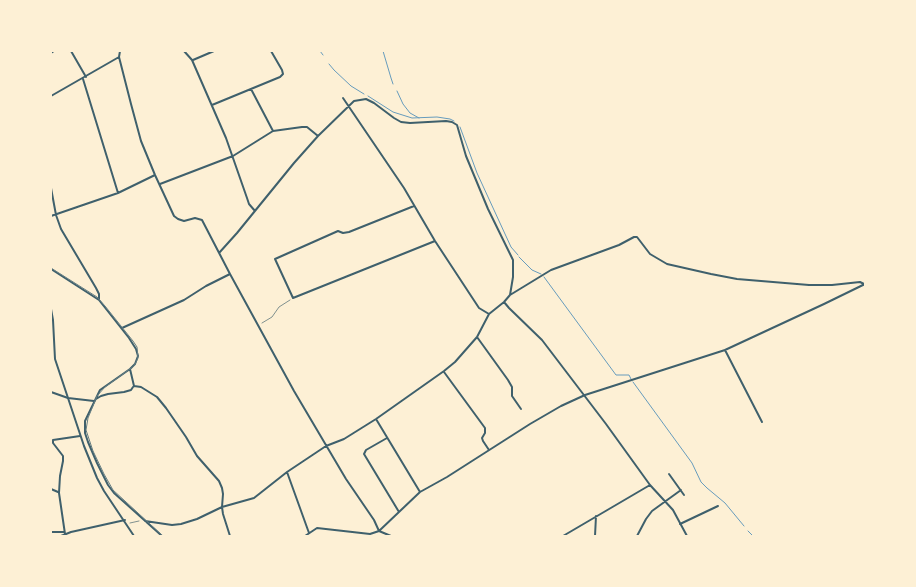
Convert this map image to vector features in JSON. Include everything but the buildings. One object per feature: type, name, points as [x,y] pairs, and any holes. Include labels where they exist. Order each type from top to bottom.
[{"type":"street","points":[[71,51],[86,77]]},
{"type":"street","points":[[120,51],[119,57],[141,141],[174,216],[184,220],[195,218],[202,220],[294,391],[326,446],[374,520],[379,531],[391,536]]},
{"type":"street","points":[[184,51],[192,60],[212,105],[233,156],[249,204],[255,211]]},
{"type":"street","points":[[192,60],[214,51]]},
{"type":"street","points":[[212,105],[280,77],[282,74],[271,51]]},
{"type":"street","points":[[51,96],[119,57]]},
{"type":"street","points":[[83,79],[118,193]]},
{"type":"street","points":[[251,89],[273,131]]},
{"type":"street","points":[[343,98],[404,188],[435,241],[479,308],[489,314]]},
{"type":"street","points":[[219,253],[318,136],[354,101],[366,99],[401,122],[446,121],[457,125],[466,156],[488,209],[513,260],[510,295]]},
{"type":"street","points":[[160,184],[233,156],[273,131],[307,127],[318,136]]},
{"type":"street","points":[[51,216],[118,193],[155,175]]},
{"type":"street","points":[[51,188],[56,215],[61,229],[96,288],[99,300]]},
{"type":"street","points":[[414,206],[349,232],[343,233],[338,231],[275,259],[293,298],[435,241]]},
{"type":"street","points":[[146,521],[172,525],[181,524],[197,519],[222,507],[254,498],[286,472],[326,446],[344,439],[376,419],[444,371],[455,362],[477,337],[489,314],[510,295],[551,270],[619,245],[634,237],[639,238],[650,254],[667,264],[711,274],[737,279],[809,285],[860,282],[864,284]]},
{"type":"street","points":[[51,269],[99,300],[136,349],[138,356],[135,364],[100,390],[85,420],[85,433],[105,478],[114,493],[162,536]]},
{"type":"street","points":[[122,328],[184,300],[230,274]]},
{"type":"street","points":[[305,536],[317,528],[370,534],[379,531],[420,492],[561,406],[585,395],[725,350],[864,284]]},
{"type":"street","points":[[504,302],[542,340],[585,395],[650,485],[673,510],[687,536]]},
{"type":"street","points":[[51,309],[55,359],[80,436],[104,491],[134,536]]},
{"type":"street","points":[[477,337],[508,380],[512,387],[512,396],[521,409]]},
{"type":"street","points":[[725,350],[762,422]]},
{"type":"street","points":[[51,361],[55,359]]},
{"type":"street","points":[[130,369],[134,386]]},
{"type":"street","points":[[444,371],[485,428],[486,432],[482,438],[489,450]]},
{"type":"street","points":[[51,392],[68,398],[94,401],[101,396],[131,390],[134,386]]},
{"type":"street","points":[[134,386],[141,387],[157,397],[186,437],[197,456],[219,481],[223,494],[222,507],[230,536]]},
{"type":"street","points":[[376,419],[420,492]]},
{"type":"street","points":[[64,533],[59,492],[63,456],[53,443],[53,440],[80,436]]},
{"type":"street","points":[[387,438],[366,450],[364,454],[399,512]]},
{"type":"street","points":[[286,472],[309,533]]},
{"type":"street","points":[[669,474],[684,494]]},
{"type":"street","points":[[563,536],[650,485]]},
{"type":"street","points":[[51,489],[59,492]]},
{"type":"street","points":[[637,536],[652,511],[681,490]]},
{"type":"street","points":[[680,524],[718,506]]},
{"type":"street","points":[[595,536],[596,516]]},
{"type":"street","points":[[51,532],[64,533],[125,520]]},
{"type":"street","points":[[61,536],[64,533]]},
{"type":"path","points":[[259,325],[272,317],[280,307],[293,298]]},
{"type":"path","points":[[127,524],[142,518]]},
{"type":"waterway","points":[[320,51],[323,55]]},
{"type":"waterway","points":[[383,51],[393,84]]},
{"type":"waterway","points":[[329,64],[351,86],[364,94]]},
{"type":"waterway","points":[[397,91],[410,113],[419,118]]},
{"type":"waterway","points":[[368,96],[393,112],[412,118],[437,117],[454,121]]},
{"type":"waterway","points":[[460,127],[477,173],[511,247],[518,255]]},
{"type":"waterway","points":[[519,257],[532,270],[541,274]]},
{"type":"waterway","points":[[544,277],[616,375],[629,375],[631,379]]},
{"type":"waterway","points":[[633,382],[692,463],[701,482],[725,503],[744,526]]},
{"type":"waterway","points":[[748,531],[753,536]]},
{"type":"tram line","points":[[51,268],[97,297],[137,347],[138,358],[134,366],[105,387],[97,396],[88,418],[86,430],[93,451],[113,490],[163,536]]}]
